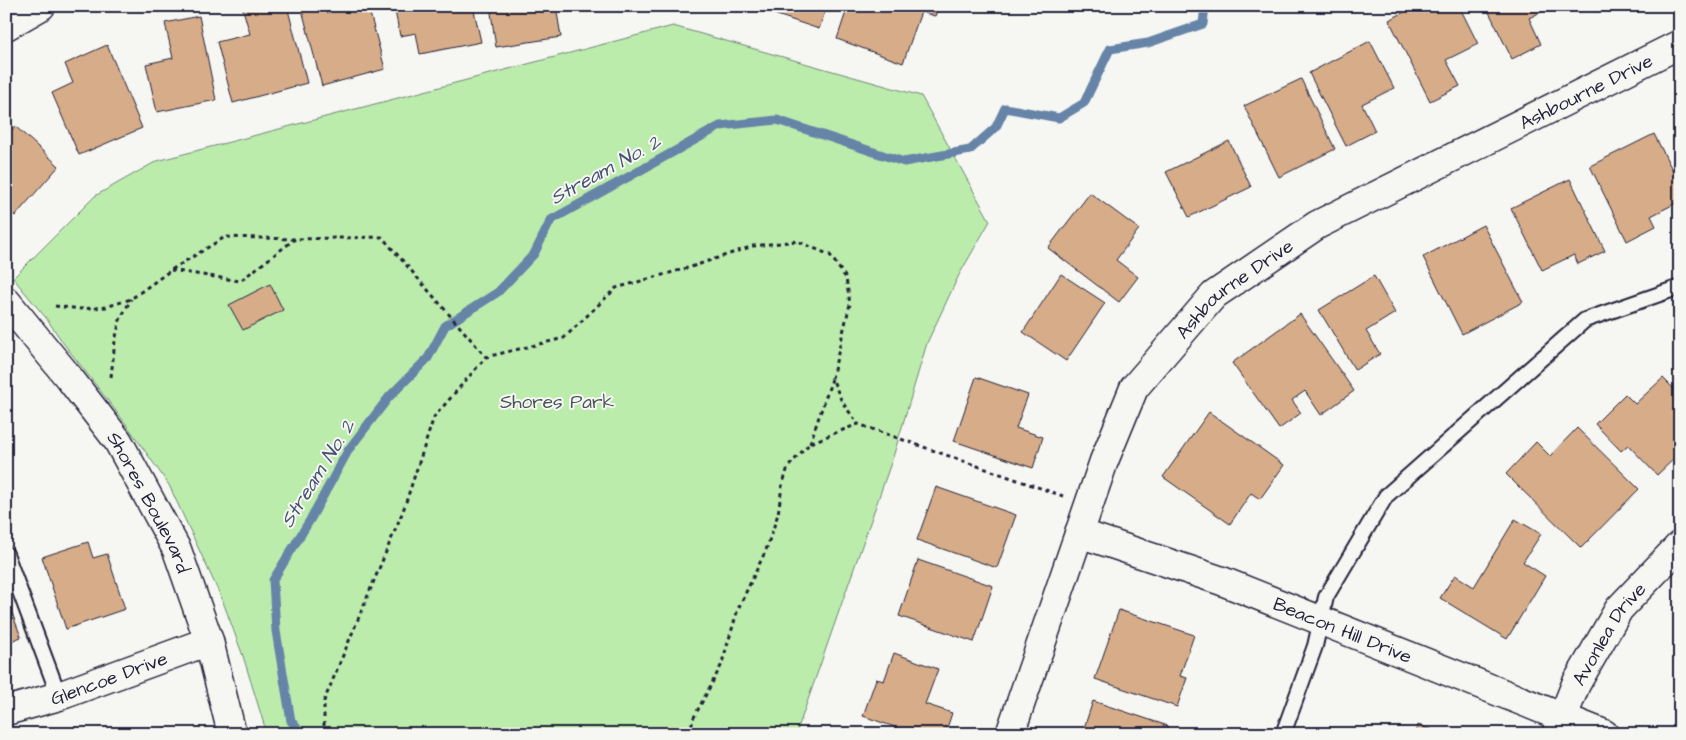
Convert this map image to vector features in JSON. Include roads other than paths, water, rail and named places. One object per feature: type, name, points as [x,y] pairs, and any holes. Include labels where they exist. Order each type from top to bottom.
[{"type":"street","points":[[6,26],[41,6]]},
{"type":"street","name":"Ashbourne Drive","points":[[1010,734],[1088,505],[1134,388],[1214,295],[1317,225],[1680,44]]},
{"type":"street","name":"Shores Boulevard","points":[[6,301],[70,378],[118,441],[177,550],[209,641],[232,734]]},
{"type":"street","name":"Beacon Hill Drive","points":[[1079,533],[1222,582],[1320,622],[1559,726],[1604,734]]},
{"type":"street","name":"Avonlea Drive","points":[[1559,726],[1576,684],[1619,609],[1680,545]]},
{"type":"street","name":"Glencoe Drive","points":[[6,711],[59,696],[209,641]]},
{"type":"lane","points":[[1284,734],[1315,646],[1326,597],[1386,496],[1585,320],[1680,287]]},
{"type":"lane","points":[[6,554],[59,696]]},
{"type":"waterway","name":"Stream No. 2","points":[[302,734],[291,721],[276,631],[273,580],[310,520],[349,449],[389,397],[428,358],[445,326],[498,292],[534,254],[551,220],[720,126],[777,120],[904,162],[970,150],[996,127],[1005,108],[1059,118],[1084,103],[1110,49],[1148,43],[1203,24],[1205,6]]},
{"type":"park label","name":"Shores Park","points":[[557,401]]}]
